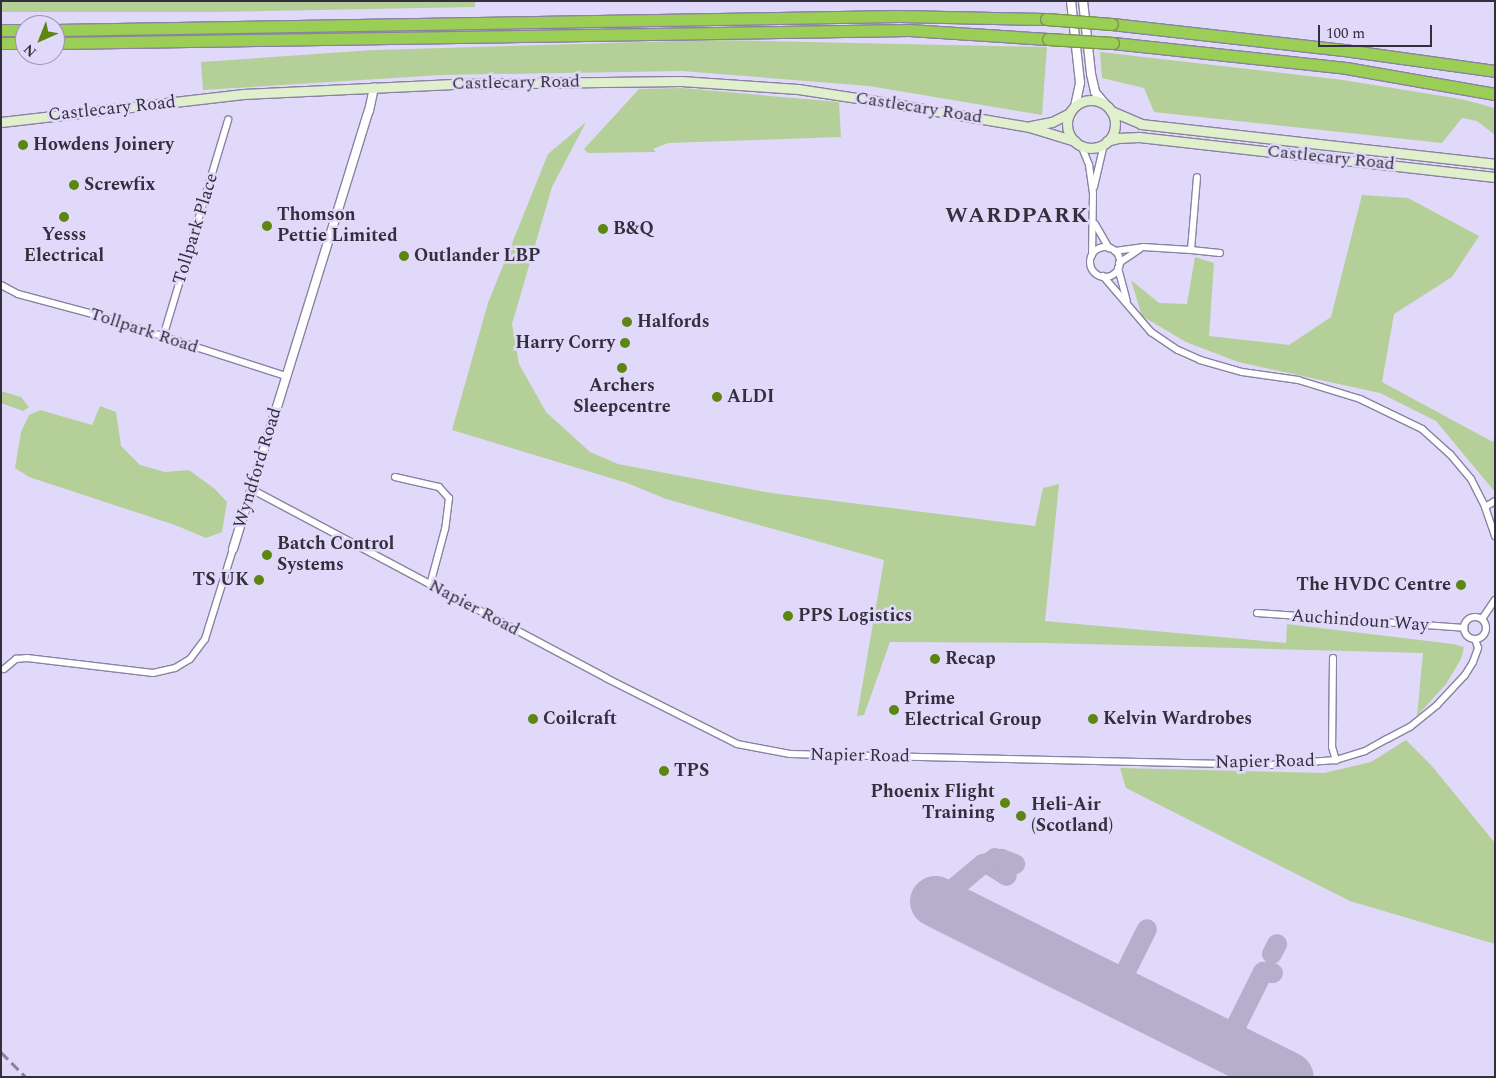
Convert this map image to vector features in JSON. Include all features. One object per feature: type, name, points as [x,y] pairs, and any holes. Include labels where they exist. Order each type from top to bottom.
[{"type":"highway","points":[[65,30],[899,16],[1046,19],[1112,24],[1344,50],[1495,72]]},
{"type":"highway","points":[[1,30],[15,30]]},
{"type":"highway","points":[[65,43],[909,30],[1113,43],[1346,68],[1495,94]]},
{"type":"highway","points":[[1,43],[15,43]]},
{"type":"main road","name":"Castlecary Road","points":[[1,122],[243,94],[459,84],[634,81],[798,89],[1029,127],[1078,143]]},
{"type":"main road","points":[[1089,100],[1108,107],[1115,125],[1106,142],[1091,148],[1078,143],[1068,130],[1068,119],[1073,109],[1089,100]]},
{"type":"main road","name":"Castlecary Road","points":[[1108,107],[1127,119],[1148,125],[1495,164]]},
{"type":"main road","name":"Castlecary Road","points":[[1029,127],[1052,122],[1073,109]]},
{"type":"main road","name":"Castlecary Road","points":[[1106,142],[1118,138],[1139,137],[1495,178]]},
{"type":"street","points":[[1071,1],[1080,83],[1073,109]]},
{"type":"street","points":[[1083,1],[1091,74],[1095,92],[1108,107]]},
{"type":"street","name":"Wyndford Road","points":[[4,669],[16,659],[27,658],[153,672],[175,668],[190,659],[205,639],[369,111],[374,88]]},
{"type":"street","name":"Tollpark Place","points":[[163,337],[228,120]]},
{"type":"street","points":[[1093,193],[1106,142]]},
{"type":"street","points":[[1078,143],[1089,165],[1093,193],[1094,223],[1091,268],[1097,274],[1103,276],[1113,274],[1119,266],[1143,247]]},
{"type":"street","points":[[1191,250],[1197,177]]},
{"type":"street","points":[[1094,223],[1100,236],[1112,249],[1119,266],[1124,296],[1132,312]]},
{"type":"street","points":[[1092,254],[1098,248],[1143,247],[1220,253]]},
{"type":"street","points":[[1103,276],[1151,332],[1178,350],[1200,360],[1242,372],[1298,380],[1360,399],[1422,429],[1450,454],[1471,480],[1485,508],[1495,536]]},
{"type":"street","name":"Tollpark Road","points":[[1,286],[18,294],[286,376]]},
{"type":"street","points":[[395,477],[439,487],[449,498],[445,529],[430,585]]},
{"type":"street","name":"Napier Road","points":[[251,489],[606,678],[737,744],[790,754],[1270,765],[1336,760],[1365,751],[1388,739],[1410,727],[1437,705],[1465,675],[1473,662],[1478,648],[1475,639],[1482,637],[1486,631],[1486,624],[1482,619],[1472,617],[1466,621],[1464,628]]},
{"type":"street","points":[[1485,508],[1495,502]]},
{"type":"street","name":"Napier Road","points":[[1482,619],[1495,600]]},
{"type":"street","name":"Auchindoun Way","points":[[1257,613],[1464,628]]},
{"type":"street","points":[[1464,628],[1469,636],[1475,639]]},
{"type":"street","points":[[1333,658],[1332,747],[1336,760]]},
{"type":"green space","points":[[1,1],[475,1],[475,7],[214,12],[1,12]]},
{"type":"green space","points":[[713,40],[1047,47],[1042,115],[869,86],[682,71],[441,75],[203,90],[201,62],[374,50]]},
{"type":"green space","points":[[1100,52],[1343,80],[1461,99],[1495,108],[1495,135],[1477,121],[1462,118],[1442,143],[1154,112],[1144,88],[1102,78]]},
{"type":"green space","points":[[682,88],[839,102],[841,137],[668,143],[653,149],[656,152],[588,153],[584,149],[639,89]]},
{"type":"green space","points":[[586,122],[552,187],[512,324],[519,364],[546,412],[590,452],[618,464],[771,493],[1035,526],[1043,488],[1059,484],[1045,621],[1286,643],[1287,624],[1453,644],[1464,647],[1461,659],[1446,684],[1417,716],[1423,653],[1047,643],[890,642],[864,715],[857,716],[884,560],[666,499],[627,483],[452,430],[488,303],[548,154]]},
{"type":"green space","points":[[1362,195],[1408,198],[1479,236],[1452,277],[1394,314],[1382,382],[1493,442],[1495,433],[1495,492],[1436,421],[1380,393],[1238,362],[1186,342],[1142,316],[1131,280],[1159,303],[1187,304],[1195,257],[1214,263],[1209,336],[1289,345],[1331,317]]},
{"type":"green space","points":[[1,391],[21,397],[29,407],[23,411],[1,403]]},
{"type":"green space","points":[[100,406],[116,412],[121,446],[140,465],[165,472],[189,470],[215,489],[227,502],[222,532],[206,538],[175,525],[29,477],[15,468],[21,432],[29,415],[40,410],[92,425]]},
{"type":"green space","points":[[1406,740],[1431,765],[1495,843],[1495,944],[1350,901],[1126,788],[1120,768],[1324,773],[1371,762]]},
{"type":"taxiway","points":[[995,858],[988,864],[1007,876]]},
{"type":"taxiway","points":[[945,906],[953,889],[983,864],[1001,859],[1015,864]]},
{"type":"taxiway","points":[[1116,991],[1147,929]]},
{"type":"taxiway","points":[[1272,954],[1277,944]]},
{"type":"taxiway","points":[[1226,1046],[1263,972],[1273,973]]},
{"type":"runway","points":[[935,901],[1288,1077]]},
{"type":"railway","points":[[1,1052],[26,1077]]},
{"type":"place","name":"Howdens Joinery","points":[[23,145]]},
{"type":"place","name":"Screwfix","points":[[74,185]]},
{"type":"place","name":"Yesss Electrical","points":[[64,217]]},
{"type":"place","name":"Thomson Pettie Limited","points":[[267,226]]},
{"type":"place","name":"B&Q","points":[[603,229]]},
{"type":"place","name":"Outlander LBP","points":[[404,256]]},
{"type":"place","name":"Halfords","points":[[627,322]]},
{"type":"place","name":"Harry Corry","points":[[625,343]]},
{"type":"place","name":"Archers Sleepcentre","points":[[622,368]]},
{"type":"place","name":"ALDI","points":[[717,397]]},
{"type":"place","name":"Batch Control Systems","points":[[267,555]]},
{"type":"place","name":"TS UK","points":[[259,580]]},
{"type":"place","name":"The HVDC Centre","points":[[1461,585]]},
{"type":"place","name":"PPS Logistics","points":[[788,616]]},
{"type":"place","name":"Recap","points":[[935,659]]},
{"type":"place","name":"Prime Electrical Group","points":[[894,710]]},
{"type":"place","name":"Coilcraft","points":[[533,719]]},
{"type":"place","name":"Kelvin Wardrobes","points":[[1093,719]]},
{"type":"place","name":"TPS","points":[[664,771]]},
{"type":"place","name":"Phoenix Flight Training","points":[[1005,803]]},
{"type":"place","name":"Heli-Air (Scotland)","points":[[1021,816]]},
{"type":"district","name":"WARDPARK","points":[[1017,216]]}]
